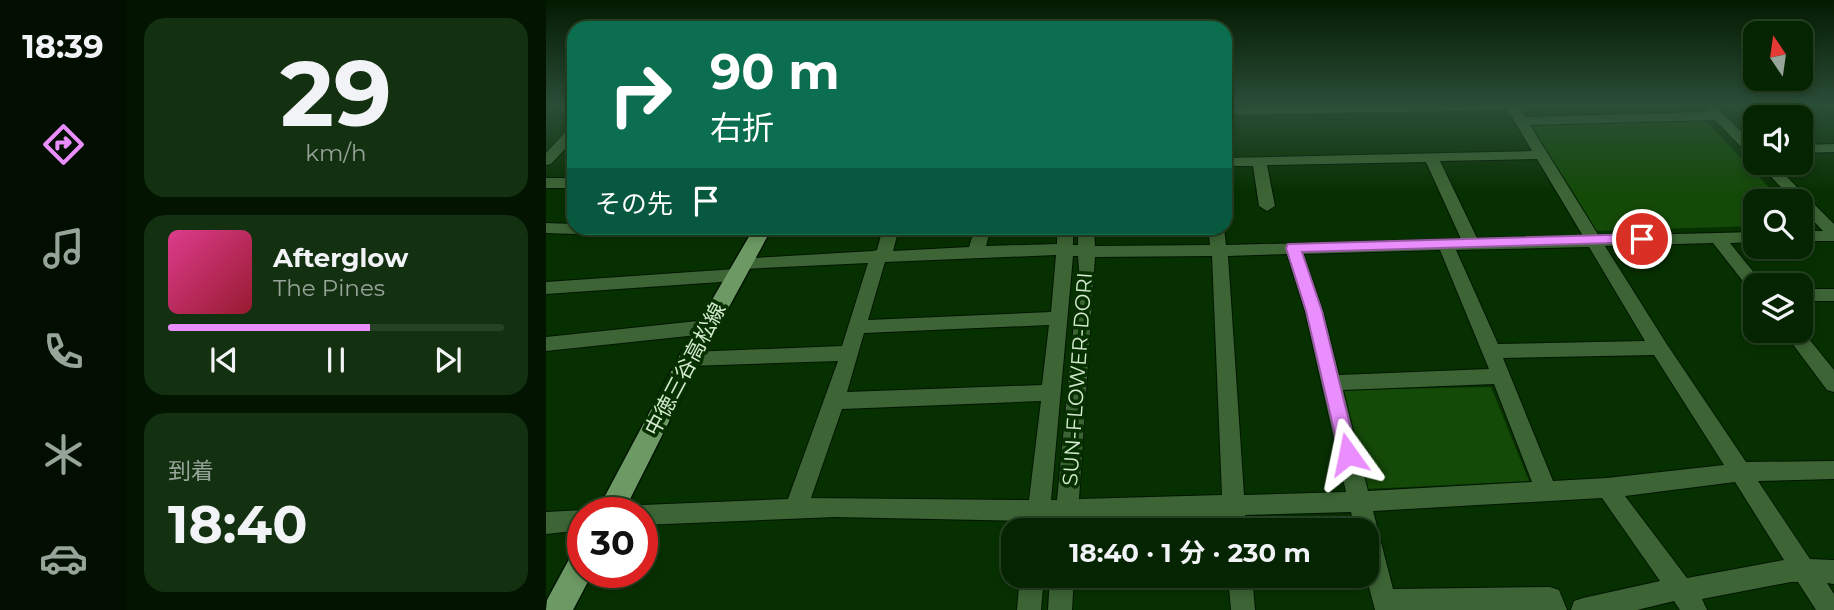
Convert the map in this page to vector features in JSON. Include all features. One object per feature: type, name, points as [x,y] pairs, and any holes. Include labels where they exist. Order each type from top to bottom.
[{"type":"main road","name":"中徳三谷高松線","points":[[617,497],[689,359],[760,235]]},
{"type":"main road","points":[[557,610],[569,588]]},
{"type":"street","points":[[1529,134],[1659,348],[1743,472],[1830,610]]},
{"type":"street","points":[[546,161],[567,139]]},
{"type":"street","points":[[1813,149],[1834,148]]},
{"type":"street","points":[[1232,162],[1542,155]]},
{"type":"street","points":[[1431,158],[1471,243]]},
{"type":"street","points":[[1259,162],[1267,206]]},
{"type":"street","points":[[1777,175],[1834,234]]},
{"type":"street","points":[[546,183],[567,183]]},
{"type":"street","points":[[546,228],[567,229]]},
{"type":"street","points":[[1813,235],[1834,234]]},
{"type":"street","points":[[796,508],[835,401],[848,353],[888,235]]},
{"type":"street","points":[[976,252],[981,235]]},
{"type":"street","name":"SUN-FLOWER-DORI","points":[[1038,518],[1066,250],[1065,235]]},
{"type":"street","name":"SUN-FLOWER-DORI","points":[[1066,518],[1086,235]]},
{"type":"street","points":[[1217,235],[1234,518]]},
{"type":"street","points":[[546,288],[881,255],[1743,237]]},
{"type":"street","points":[[1717,238],[1745,273]]},
{"type":"street","points":[[1445,244],[1546,491]]},
{"type":"street","points":[[1293,248],[1314,311],[1362,518]]},
{"type":"street","points":[[1813,295],[1834,295]]},
{"type":"street","points":[[857,327],[1059,318]]},
{"type":"street","points":[[546,344],[707,327]]},
{"type":"street","points":[[1801,343],[1834,384]]},
{"type":"street","points":[[1491,352],[1659,348]]},
{"type":"street","points":[[689,359],[848,353]]},
{"type":"street","points":[[1332,383],[1500,376]]},
{"type":"street","points":[[835,401],[1050,393]]},
{"type":"street","points":[[1087,518],[1232,504],[1358,502],[1607,488],[1743,472],[1834,470]]},
{"type":"street","points":[[1607,488],[1686,597]]},
{"type":"street","points":[[658,515],[796,508],[1001,518]]},
{"type":"street","points":[[546,523],[567,521]]},
{"type":"street","points":[[1583,610],[1686,597],[1791,570],[1834,572]]},
{"type":"street","points":[[1379,582],[1385,605],[1550,599],[1555,610]]},
{"type":"street","points":[[1029,610],[1031,588]]},
{"type":"street","points":[[1060,610],[1061,588]]},
{"type":"street","points":[[1241,588],[1243,610]]},
{"type":"green space","points":[[1535,134],[1719,134],[1743,160],[1743,175],[1757,175],[1771,189],[1743,189],[1743,226],[1595,231]]},
{"type":"green space","points":[[1491,387],[1529,481],[1365,489],[1341,390]]},
{"type":"route","points":[[1348,454],[1314,311],[1293,248],[1642,239]]}]
